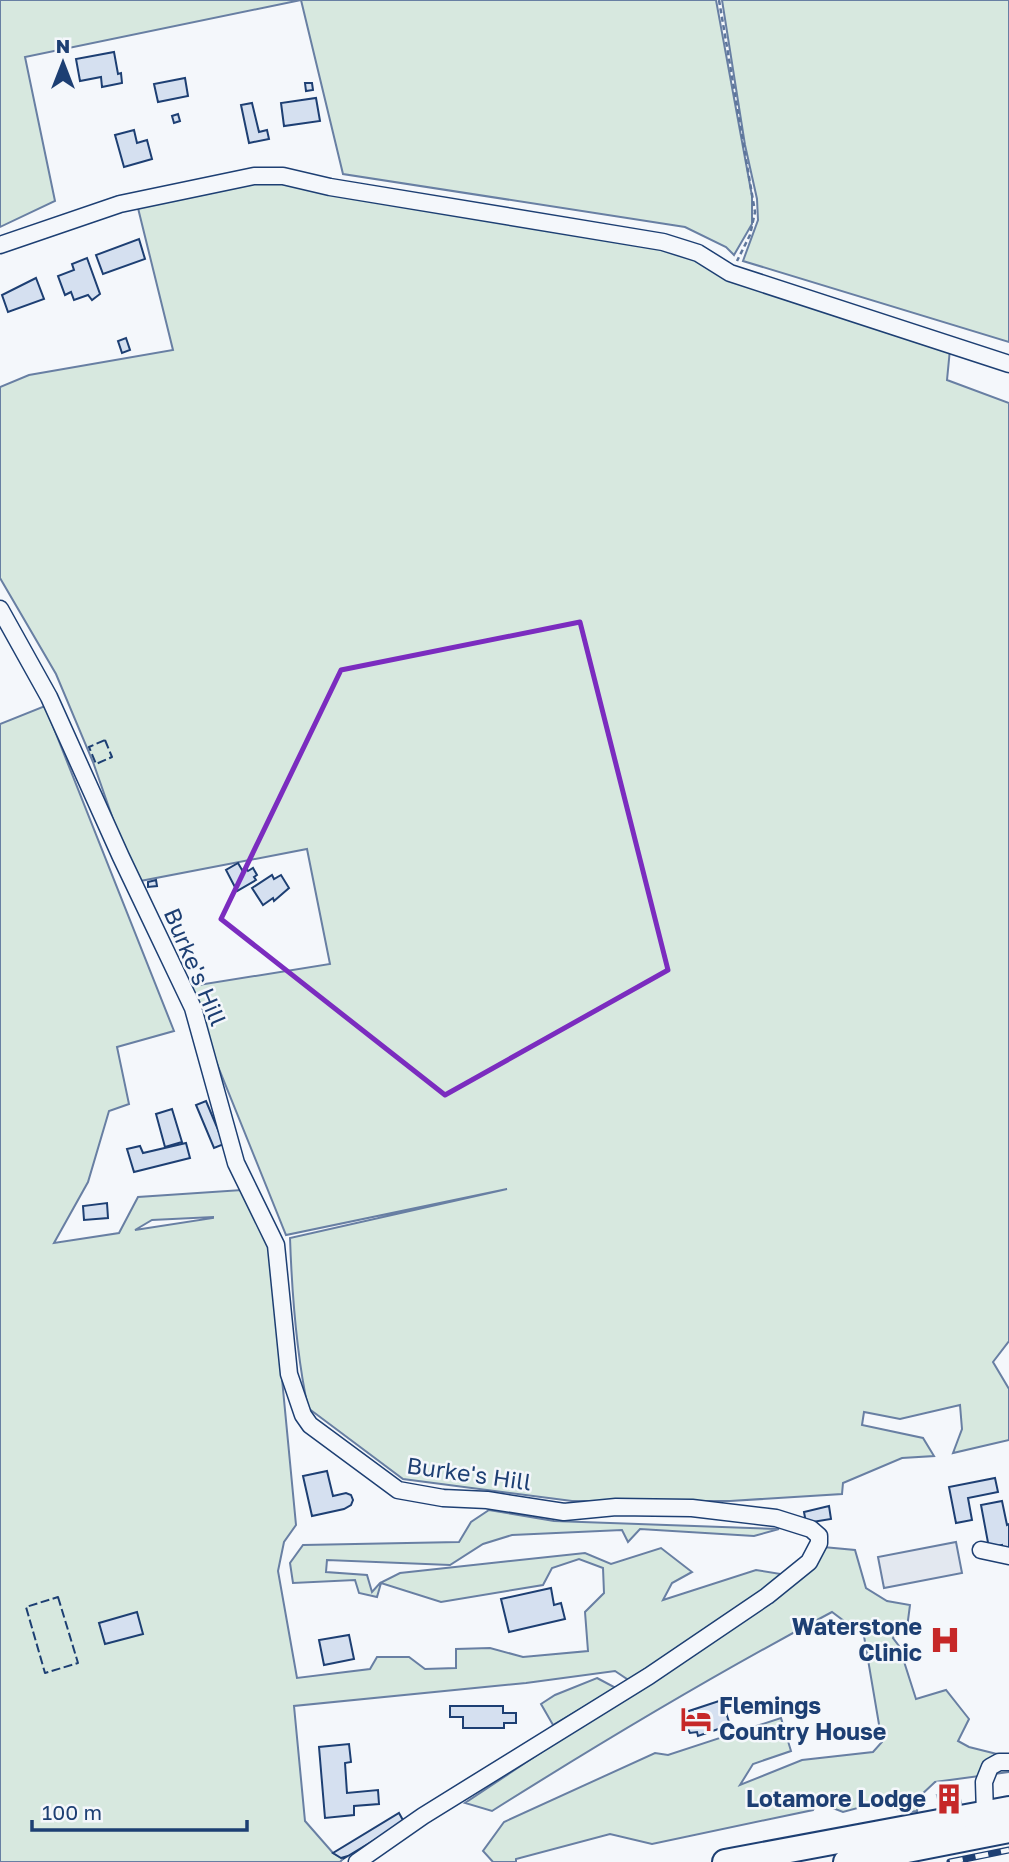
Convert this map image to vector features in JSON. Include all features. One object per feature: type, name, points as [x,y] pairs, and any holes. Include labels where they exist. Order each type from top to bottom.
[{"type":"highway","points":[[725,1862],[997,1812]]},
{"type":"highway","points":[[846,1862],[1009,1830]]},
{"type":"street","points":[[0,245],[120,204],[254,176],[283,176],[382,196],[663,242],[698,253],[730,273],[1009,364]]},
{"type":"street","name":"Burke's Hill","points":[[0,608],[49,697],[121,857],[193,1007],[236,1163],[276,1245],[289,1374],[303,1415],[310,1425],[398,1490],[443,1498],[487,1500],[564,1511],[616,1507],[692,1508],[776,1518],[811,1529],[819,1536],[819,1543],[809,1562],[767,1596],[649,1676],[423,1816],[357,1862]]},
{"type":"street","points":[[981,1550],[1009,1556]]},
{"type":"street","points":[[997,1812],[984,1782],[990,1767],[999,1762],[1009,1762]]},
{"type":"path","points":[[719,0],[755,212],[750,235],[730,273]]},
{"type":"highlighted area","points":[[580,622],[668,970],[445,1095],[221,919],[341,670]]},
{"type":"shaded area","points":[[0,0],[301,0],[25,57],[55,201],[0,227]]},
{"type":"shaded area","points":[[301,0],[716,0],[752,196],[752,224],[734,255],[726,247],[685,227],[343,174]]},
{"type":"shaded area","points":[[722,0],[1009,0],[1009,342],[743,261],[758,220],[757,199],[745,145]]},
{"type":"shaded area","points":[[273,176],[697,251],[730,275],[950,349],[947,380],[1009,403],[1009,1341],[993,1362],[1009,1389],[1009,1440],[953,1453],[962,1429],[960,1405],[900,1419],[864,1412],[862,1425],[923,1438],[934,1456],[902,1458],[843,1483],[842,1494],[730,1501],[572,1501],[403,1479],[308,1408],[295,1324],[290,1238],[507,1189],[286,1235],[186,987],[330,964],[307,849],[135,882],[93,762],[56,674],[0,578],[0,387],[29,375],[173,350],[137,204]]},
{"type":"shaded area","points":[[45,706],[174,1031],[117,1047],[129,1104],[109,1111],[88,1182],[54,1243],[119,1233],[138,1197],[242,1190],[269,1243],[296,1525],[284,1542],[278,1571],[297,1678],[370,1669],[377,1657],[409,1657],[425,1669],[456,1668],[456,1649],[490,1648],[523,1657],[588,1651],[585,1612],[604,1593],[603,1568],[579,1559],[552,1568],[543,1585],[441,1602],[381,1583],[377,1597],[359,1593],[355,1580],[293,1583],[290,1563],[303,1545],[459,1542],[471,1522],[489,1510],[554,1521],[779,1529],[754,1536],[640,1529],[628,1542],[622,1530],[512,1535],[483,1544],[450,1565],[327,1560],[326,1572],[367,1575],[372,1592],[380,1583],[400,1573],[585,1553],[611,1564],[661,1548],[692,1572],[672,1583],[663,1600],[756,1570],[787,1575],[630,1681],[615,1671],[526,1683],[294,1706],[305,1821],[333,1853],[343,1859],[340,1862],[0,1862],[0,724]],"holes":[[[213,1218],[135,1230],[152,1220]]]},
{"type":"shaded area","points":[[956,1542],[962,1573],[884,1588],[878,1557]]},
{"type":"shaded area","points":[[823,1547],[855,1550],[866,1588],[887,1601],[910,1605],[907,1628],[898,1627],[893,1638],[899,1646],[916,1699],[946,1690],[969,1719],[958,1741],[969,1747],[1009,1757],[1009,1772],[935,1782],[919,1797],[917,1811],[902,1813],[887,1800],[843,1812],[817,1802],[813,1810],[652,1844],[610,1834],[516,1859],[516,1862],[493,1862],[483,1851],[504,1822],[655,1753],[668,1755],[781,1718],[791,1751],[753,1764],[740,1785],[802,1760],[873,1752],[882,1742],[864,1636],[832,1612],[660,1708],[492,1811],[465,1803],[801,1579]]},
{"type":"shaded area","points":[[597,1678],[616,1688],[553,1725],[541,1704],[555,1695]]},
{"type":"building","points":[[114,52],[122,83],[102,87],[101,77],[80,81],[76,59]]},
{"type":"building","points":[[185,78],[188,96],[158,102],[154,84]]},
{"type":"building","points":[[305,83],[312,83],[313,90],[306,91]]},
{"type":"building","points":[[316,98],[320,121],[284,126],[281,103]]},
{"type":"building","points":[[252,103],[259,132],[267,130],[269,139],[249,143],[241,105]]},
{"type":"building","points":[[178,114],[180,121],[174,123],[172,116]]},
{"type":"building","points":[[134,130],[137,143],[147,140],[152,159],[124,167],[115,135]]},
{"type":"building","points":[[139,239],[145,259],[103,274],[96,255]]},
{"type":"building","points":[[87,258],[100,294],[92,300],[88,295],[74,300],[71,292],[65,295],[58,276],[74,270],[72,264]]},
{"type":"building","points":[[36,278],[44,299],[8,312],[2,295]]},
{"type":"building","points":[[126,338],[130,350],[122,353],[118,341]]},
{"type":"building","points":[[238,863],[242,870],[253,868],[257,875],[254,877],[256,880],[237,891],[226,870]]},
{"type":"building","points":[[272,875],[274,879],[281,875],[289,888],[274,901],[273,898],[263,905],[252,888]]},
{"type":"building","points":[[156,880],[157,886],[148,887],[148,882]]},
{"type":"building","points":[[206,1101],[224,1144],[214,1148],[196,1105]]},
{"type":"building","points":[[172,1109],[182,1142],[165,1147],[156,1114]]},
{"type":"building","points":[[186,1143],[190,1158],[134,1172],[127,1149],[140,1146],[143,1153]]},
{"type":"building","points":[[107,1203],[108,1218],[84,1220],[83,1206]]},
{"type":"building","points":[[327,1471],[333,1496],[346,1493],[351,1495],[353,1500],[351,1505],[344,1509],[312,1516],[303,1476]]},
{"type":"building","points":[[995,1478],[998,1492],[968,1498],[972,1520],[956,1523],[949,1487]]},
{"type":"building","points":[[1002,1501],[1007,1525],[1009,1524],[1009,1548],[1003,1549],[1002,1545],[989,1548],[981,1505]]},
{"type":"building","points":[[829,1506],[831,1519],[806,1523],[804,1512]]},
{"type":"building","points":[[551,1588],[554,1605],[561,1603],[565,1619],[509,1632],[501,1599]]},
{"type":"building","points":[[137,1612],[143,1634],[105,1644],[99,1623]]},
{"type":"building","points":[[349,1635],[354,1659],[324,1665],[319,1640]]},
{"type":"building","points":[[722,1700],[730,1725],[698,1736],[697,1732],[690,1733],[688,1729],[694,1725],[689,1711]]},
{"type":"building","points":[[450,1706],[503,1706],[503,1713],[516,1713],[516,1723],[504,1723],[504,1728],[463,1728],[463,1717],[450,1717]]},
{"type":"building","points":[[349,1744],[351,1762],[345,1763],[347,1793],[378,1790],[379,1804],[354,1806],[354,1815],[325,1818],[319,1747]]},
{"type":"building","name":"Lotamore Lodge","points":[[958,1790],[961,1803],[940,1807],[937,1795]]},
{"type":"building","points":[[399,1813],[404,1822],[341,1858],[333,1853]]},
{"type":"railway","points":[[950,1862],[1009,1850]]},
{"type":"fence","points":[[105,740],[112,757],[96,764],[89,747],[105,740]]},
{"type":"fence","points":[[58,1597],[78,1663],[45,1673],[26,1607],[58,1597]]},
{"type":"place","name":"Waterstone Clinic","points":[[945,1640]]},
{"type":"place","name":"Flemings Country House","points":[[696,1719]]},
{"type":"place","name":"Lotamore Lodge","points":[[949,1799]]}]
